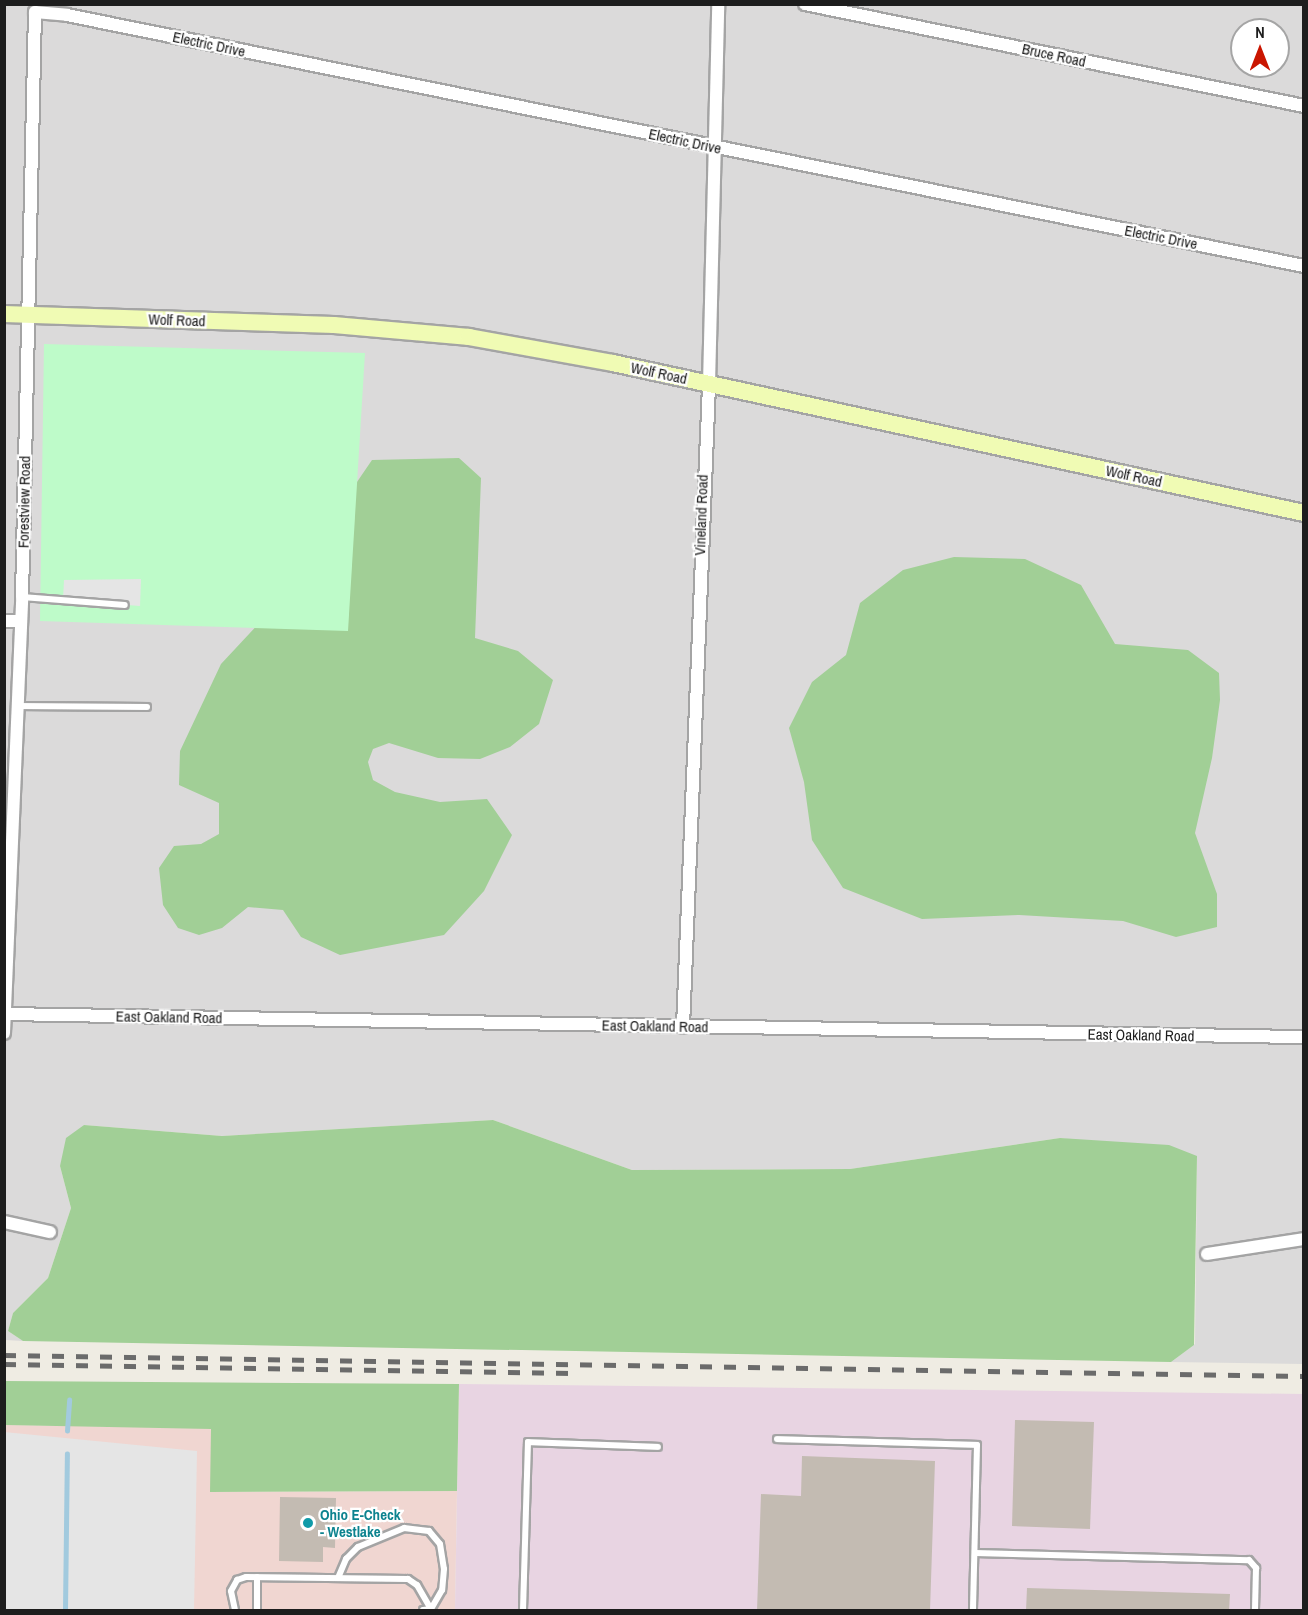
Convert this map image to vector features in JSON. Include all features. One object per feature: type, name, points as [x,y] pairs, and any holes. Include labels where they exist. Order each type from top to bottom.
[{"type":"street","name":"Vineland Road","points":[[683,1027],[709,384],[718,4]]},
{"type":"street","name":"Bruce Road","points":[[805,4],[1304,106]]},
{"type":"street","name":"Electric Drive","points":[[67,10],[713,147],[1304,266]]},
{"type":"street","name":"Forestview Road","points":[[4,1033],[12,768],[18,706],[22,597],[35,12],[67,10]]},
{"type":"street","name":"Wolf Road","points":[[4,314],[402,330],[535,348],[1304,513]]},
{"type":"street","points":[[4,621],[21,621]]},
{"type":"street","name":"East Oakland Road","points":[[6,1014],[1304,1037]]},
{"type":"street","points":[[4,1222],[50,1232]]},
{"type":"street","points":[[1207,1254],[1304,1239]]},
{"type":"lane","points":[[22,597],[125,605]]},
{"type":"lane","points":[[18,706],[147,707]]},
{"type":"lane","points":[[777,1439],[974,1443],[978,1449],[973,1611]]},
{"type":"lane","points":[[524,1611],[528,1442],[658,1447]]},
{"type":"lane","points":[[338,1578],[346,1559],[358,1547],[404,1528],[429,1531],[441,1544],[444,1569],[442,1590],[427,1610]]},
{"type":"lane","points":[[975,1553],[1249,1560],[1256,1568],[1255,1611]]},
{"type":"lane","points":[[257,1577],[257,1611]]},
{"type":"lane","points":[[235,1611],[231,1591],[237,1580],[257,1577],[408,1579],[417,1585],[427,1610]]},
{"type":"shaded area","points":[[5,5],[1303,5],[1303,1364],[1171,1362],[1195,1344],[1197,1157],[1060,1138],[850,1169],[632,1170],[493,1120],[222,1136],[84,1125],[60,1166],[71,1208],[48,1278],[13,1313],[8,1331],[23,1341],[5,1340]]},
{"type":"shaded area","points":[[141,579],[140,606],[63,600],[64,580]]},
{"type":"shaded area","points":[[459,1384],[1303,1394],[1303,1610],[455,1610]]},
{"type":"shaded area","points":[[5,1425],[211,1428],[211,1492],[457,1491],[455,1610],[5,1610]]},
{"type":"shaded area","points":[[4,1432],[197,1451],[194,1610],[5,1610]]},
{"type":"green space","points":[[44,344],[365,353],[348,631],[40,621]]},
{"type":"green space","points":[[459,458],[481,478],[475,638],[518,651],[553,680],[539,724],[510,747],[480,759],[438,758],[389,743],[373,749],[368,762],[373,780],[395,792],[440,802],[487,799],[512,835],[484,891],[444,935],[340,955],[301,937],[283,910],[248,907],[222,928],[199,935],[178,928],[163,905],[159,868],[174,846],[201,844],[219,834],[219,803],[179,785],[180,751],[221,664],[264,618],[372,460]]},
{"type":"green space","points":[[954,557],[1025,559],[1081,585],[1115,644],[1188,650],[1219,673],[1220,700],[1212,758],[1195,833],[1217,894],[1217,927],[1176,937],[1123,921],[1019,915],[922,919],[843,888],[812,840],[804,782],[789,728],[812,682],[846,655],[860,603],[903,570]]},
{"type":"green space","points":[[493,1120],[632,1170],[850,1169],[1060,1138],[1169,1145],[1197,1156],[1194,1345],[1171,1362],[23,1341],[8,1331],[13,1313],[48,1278],[71,1208],[60,1166],[66,1138],[84,1125],[222,1136]]},
{"type":"green space","points":[[5,1381],[459,1384],[457,1491],[210,1492],[211,1429],[5,1425]]},
{"type":"building","points":[[1015,1420],[1094,1422],[1090,1529],[1012,1526]]},
{"type":"building","points":[[802,1456],[935,1461],[930,1611],[757,1611],[761,1494],[801,1496]]},
{"type":"building","name":"Ohio E-Check - Westlake","points":[[280,1497],[336,1498],[335,1548],[323,1547],[323,1562],[279,1561]]},
{"type":"building","points":[[1027,1588],[1230,1594],[1229,1611],[1026,1611]]},
{"type":"waterway","points":[[67,1431],[69,1400]]},
{"type":"waterway","points":[[65,1610],[67,1454]]},
{"type":"railway","points":[[4,1355],[1304,1376]]},
{"type":"railway","points":[[4,1364],[572,1373]]},
{"type":"place","name":"Ohio E-Check - Westlake","points":[[308,1523]]}]
